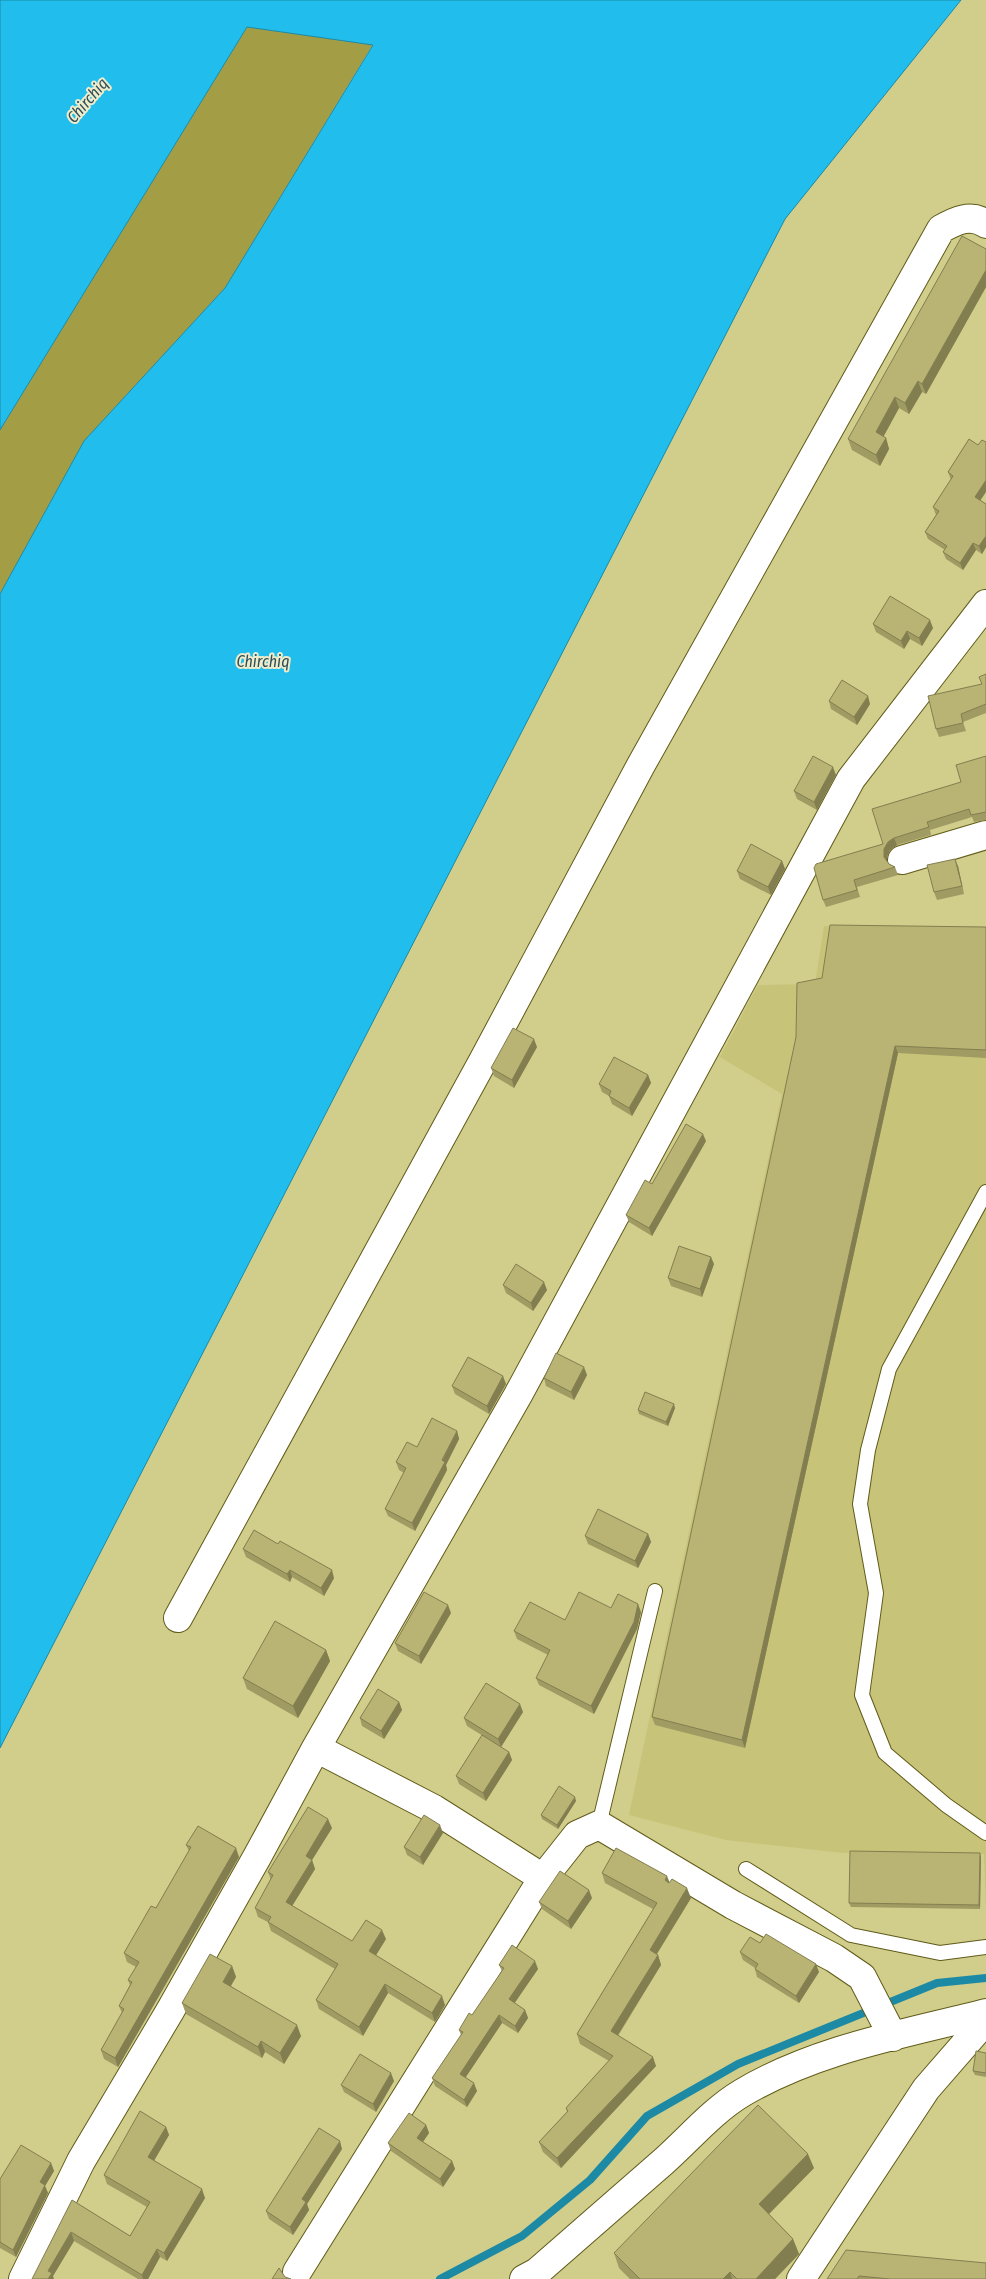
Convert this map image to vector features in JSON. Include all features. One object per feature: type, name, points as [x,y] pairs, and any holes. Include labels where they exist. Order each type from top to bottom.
[{"type":"street","points":[[178,1618],[479,1068],[641,765],[941,229],[960,218],[982,221],[986,224]]},
{"type":"street","points":[[23,2279],[81,2161],[252,1866],[316,1748],[518,1395],[851,779],[986,604]]},
{"type":"street","points":[[902,860],[986,835]]},
{"type":"street","points":[[316,1748],[434,1810],[543,1878]]},
{"type":"street","points":[[297,2272],[543,1878],[577,1836],[599,1825],[733,1905],[834,1958],[862,1976],[893,2037]]},
{"type":"street","points":[[524,2279],[537,2272],[663,2162],[721,2107],[741,2093],[804,2063],[847,2048],[986,2013]]},
{"type":"street","points":[[801,2279],[926,2089],[986,2020]]},
{"type":"lane","points":[[986,1192],[890,1369],[868,1450],[860,1504],[876,1593],[862,1695],[884,1753],[946,1805],[986,1833]]},
{"type":"lane","points":[[599,1825],[654,1591]]},
{"type":"lane","points":[[746,1869],[851,1935],[940,1952],[986,1947]]},
{"type":"shaded area","points":[[247,27],[373,44],[225,288],[84,441],[0,594],[0,430]]},
{"type":"shaded area","points":[[824,926],[986,928],[986,1907],[984,1854],[844,1853],[726,1840],[629,1815],[782,1094],[720,1057],[758,985],[815,984]]},
{"type":"water","name":"Chirchiq","points":[[0,0],[961,0],[785,219],[0,1748],[0,594],[84,441],[225,288],[373,45],[247,27],[0,430]]},
{"type":"building","points":[[962,236],[986,249],[986,270],[922,384],[918,381],[905,403],[895,397],[876,432],[886,438],[876,455],[848,439]]},
{"type":"building","points":[[969,439],[978,445],[982,440],[986,442],[986,480],[975,497],[986,504],[986,536],[979,546],[973,543],[960,563],[943,552],[947,546],[925,532],[939,511],[933,507],[953,476],[948,472]]},
{"type":"building","points":[[890,596],[930,620],[919,638],[907,631],[901,641],[873,624]]},
{"type":"building","points":[[986,674],[986,704],[961,714],[963,723],[936,729],[928,696],[982,684],[979,677]]},
{"type":"building","points":[[842,680],[868,696],[854,717],[829,701]]},
{"type":"building","points":[[813,756],[833,767],[814,802],[794,791]]},
{"type":"building","points":[[986,756],[986,812],[971,815],[969,809],[927,822],[929,827],[894,838],[888,842],[884,849],[884,857],[889,864],[895,867],[854,880],[857,890],[823,900],[814,868],[816,864],[883,844],[872,809],[961,782],[956,765]]},
{"type":"building","points":[[751,844],[782,861],[768,887],[737,871]]},
{"type":"building","points":[[955,859],[962,886],[934,892],[927,865]]},
{"type":"building","points":[[830,925],[986,927],[986,1050],[895,1046],[742,1740],[652,1717],[796,1037],[797,983],[822,978]]},
{"type":"building","points":[[513,1028],[534,1039],[512,1080],[491,1068]]},
{"type":"building","points":[[614,1057],[648,1075],[629,1108],[609,1096],[611,1091],[599,1084]]},
{"type":"building","points":[[686,1124],[703,1134],[649,1228],[626,1215],[645,1180],[652,1184]]},
{"type":"building","points":[[679,1246],[711,1257],[700,1289],[668,1278]]},
{"type":"building","points":[[516,1264],[544,1282],[531,1303],[503,1285]]},
{"type":"building","points":[[556,1353],[584,1367],[571,1392],[544,1378]]},
{"type":"building","points":[[468,1357],[503,1376],[487,1406],[452,1386]]},
{"type":"building","points":[[645,1392],[674,1404],[666,1422],[638,1410]]},
{"type":"building","points":[[432,1418],[457,1431],[442,1460],[445,1462],[412,1523],[385,1509],[406,1468],[396,1462],[407,1442],[417,1447]]},
{"type":"building","points":[[598,1509],[648,1534],[635,1561],[585,1536]]},
{"type":"building","points":[[254,1530],[278,1544],[280,1541],[332,1570],[321,1588],[290,1570],[287,1574],[243,1549]]},
{"type":"building","points":[[424,1592],[448,1605],[419,1656],[395,1643]]},
{"type":"building","points":[[579,1592],[611,1608],[618,1594],[638,1604],[634,1622],[591,1706],[536,1678],[550,1650],[514,1631],[530,1602],[565,1620]]},
{"type":"building","points":[[275,1621],[326,1650],[293,1706],[243,1678]]},
{"type":"building","points":[[486,1683],[520,1704],[498,1739],[464,1718]]},
{"type":"building","points":[[378,1689],[399,1702],[381,1731],[360,1718]]},
{"type":"building","points":[[482,1735],[509,1752],[483,1793],[456,1776]]},
{"type":"building","points":[[559,1786],[575,1797],[557,1825],[541,1815]]},
{"type":"building","points":[[308,1807],[328,1819],[306,1856],[312,1860],[286,1902],[352,1941],[366,1920],[382,1930],[369,1951],[442,1996],[432,2013],[385,1984],[359,2027],[316,2000],[338,1964],[268,1922],[271,1917],[255,1908],[273,1875],[268,1872]]},
{"type":"building","points":[[424,1815],[440,1825],[420,1857],[404,1847]]},
{"type":"building","points":[[198,1826],[236,1848],[115,2058],[101,2050],[124,2009],[119,2006],[132,1982],[128,1980],[139,1962],[124,1953],[151,1906],[156,1908],[191,1847],[186,1845]]},
{"type":"building","points":[[616,1848],[667,1876],[665,1880],[669,1883],[672,1879],[687,1888],[650,1950],[658,1955],[611,2031],[653,2057],[557,2158],[539,2142],[568,2111],[566,2108],[613,2056],[577,2034],[657,1903],[602,1873]]},
{"type":"building","points":[[850,1851],[980,1853],[979,1905],[849,1903]]},
{"type":"building","points":[[560,1871],[589,1890],[568,1921],[539,1902]]},
{"type":"building","points":[[766,1934],[816,1964],[796,1996],[755,1969],[758,1964],[740,1952],[750,1937],[760,1943]]},
{"type":"building","points":[[512,1945],[535,1961],[509,1999],[525,2010],[515,2026],[499,2015],[460,2074],[474,2083],[464,2100],[432,2078],[463,2032],[459,2030],[469,2013],[472,2015],[504,1968],[499,1965]]},
{"type":"building","points":[[210,1954],[232,1966],[223,1982],[297,2025],[280,2053],[261,2041],[258,2047],[182,2003]]},
{"type":"building","points":[[976,2051],[986,2053],[986,2073],[973,2071]]},
{"type":"building","points":[[360,2054],[391,2073],[373,2104],[341,2085]]},
{"type":"building","points":[[758,2105],[808,2154],[759,2204],[793,2239],[756,2279],[737,2279],[730,2272],[723,2279],[640,2279],[614,2253]]},
{"type":"building","points":[[140,2111],[166,2127],[148,2157],[202,2189],[164,2253],[157,2249],[142,2275],[71,2232],[48,2271],[52,2273],[48,2279],[32,2279],[72,2200],[130,2236],[150,2202],[104,2175]]},
{"type":"building","points":[[409,2113],[426,2125],[417,2138],[452,2161],[440,2179],[388,2143]]},
{"type":"building","points":[[319,2128],[340,2141],[302,2199],[306,2202],[290,2227],[266,2211]]},
{"type":"building","points":[[21,2145],[51,2163],[40,2182],[45,2185],[13,2250],[0,2242],[0,2179]]},
{"type":"building","points":[[846,2250],[986,2263],[986,2279],[890,2279],[859,2276],[857,2279],[827,2279]]},
{"type":"building","points":[[279,2268],[285,2277],[291,2279],[272,2279]]},
{"type":"waterway","points":[[440,2279],[522,2236],[590,2180],[647,2116],[738,2064],[937,1983],[986,1978]]}]
